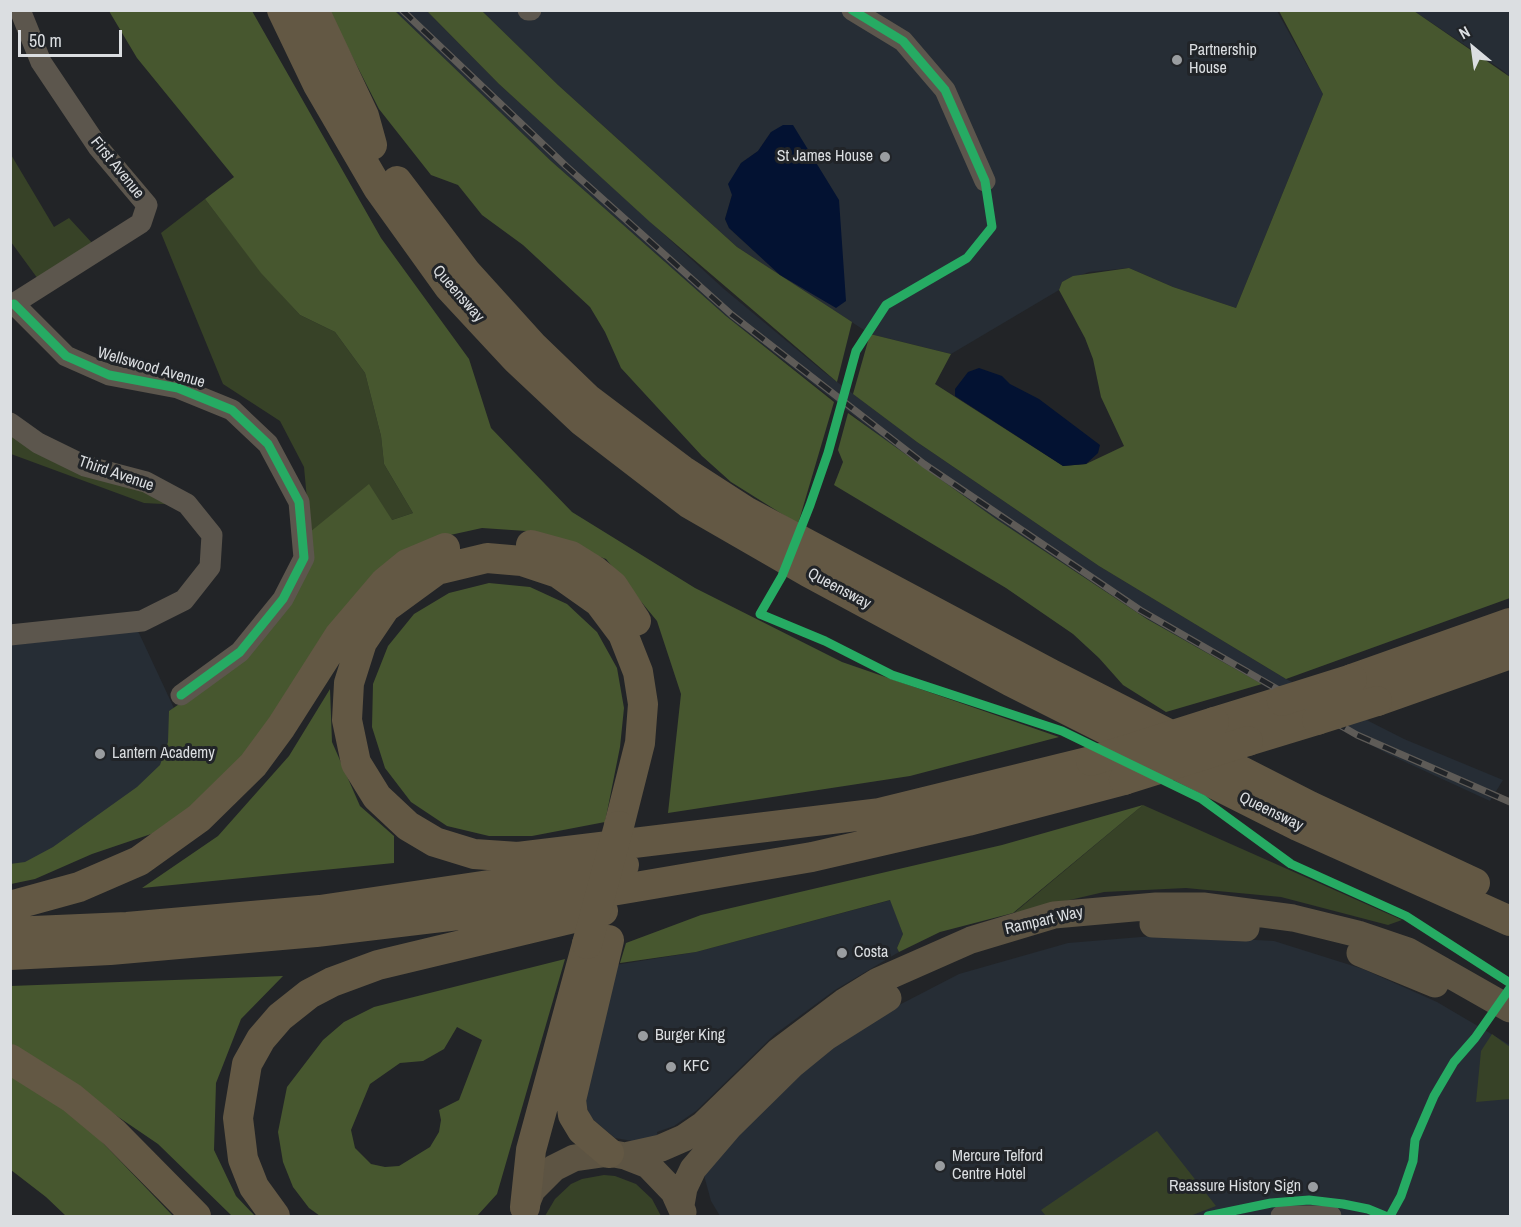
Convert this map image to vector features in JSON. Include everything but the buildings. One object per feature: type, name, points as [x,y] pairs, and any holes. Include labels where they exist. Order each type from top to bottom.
[{"type":"highway","points":[[314,10],[364,116],[372,145]]},
{"type":"highway","name":"Queensway","points":[[286,14],[334,81],[372,145],[466,272],[532,346],[588,399],[682,470],[747,512],[1051,674],[1310,806],[1510,898]]},
{"type":"highway","name":"Queensway","points":[[286,14],[378,188],[448,287],[516,359],[582,421],[690,504],[808,573],[1010,681],[1298,825],[1510,921]]},
{"type":"highway","points":[[10,906],[79,887],[139,861],[200,818],[253,765],[282,727],[339,636],[385,582],[407,564],[451,546],[493,541],[531,545],[571,556],[613,586],[633,615],[653,655],[661,683],[663,718],[657,760],[630,825],[598,942],[531,1150],[524,1212]]},
{"type":"highway","points":[[630,825],[643,704],[638,672],[623,634],[599,602],[558,573],[522,561],[487,558],[437,570],[385,608],[362,642],[349,682],[347,720],[356,763],[377,798],[408,826],[435,842],[474,854],[518,857],[881,813]]},
{"type":"highway","points":[[10,932],[127,927],[365,904],[680,856],[881,813],[1091,761],[1352,679],[1510,623]]},
{"type":"highway","points":[[10,955],[110,951],[316,932],[500,910],[812,856],[968,821],[1124,780],[1377,701],[1510,654]]},
{"type":"highway","points":[[274,1216],[254,1187],[243,1159],[239,1142],[239,1098],[247,1064],[261,1039],[280,1017],[309,994],[332,982],[378,965],[708,886],[812,856]]},
{"type":"highway","points":[[598,942],[571,1100],[573,1115],[582,1130],[617,1154]]},
{"type":"highway","points":[[10,1059],[72,1098],[114,1133],[196,1216]]},
{"type":"main road","name":"Rampart Way","points":[[524,1212],[532,1190],[554,1168],[574,1158],[661,1148],[684,1138],[703,1125],[779,1051],[844,1002],[879,981],[971,940],[1054,915],[1124,908],[1203,906],[1293,918],[1358,934],[1407,951],[1510,1009]]},
{"type":"main road","name":"Rampart Way","points":[[684,1212],[684,1188],[693,1169],[717,1140],[793,1064],[826,1037],[890,996],[961,962],[1061,933],[1120,924],[1171,924],[1232,926],[1284,934],[1348,948],[1421,977],[1480,1009],[1510,1030]]},
{"type":"main road","points":[[617,1154],[648,1165],[666,1181],[684,1212]]},
{"type":"street","name":"First Avenue","points":[[12,305],[141,223],[147,204],[98,147],[46,69],[20,10]]},
{"type":"street","points":[[852,10],[903,41],[945,90],[985,181]]},
{"type":"street","name":"Wellswood Avenue","points":[[12,305],[66,356],[109,375],[178,388],[232,410],[268,444],[299,502],[304,558],[283,599],[240,652],[181,695]]},
{"type":"street","name":"Third Avenue","points":[[10,423],[38,443],[85,466],[146,482],[187,504],[212,535],[210,567],[184,600],[142,621],[10,635]]},
{"type":"street","points":[[1281,1216],[1331,1216]]},
{"type":"shaded area","points":[[395,11],[427,11],[499,84],[724,289],[824,372],[917,442],[1099,566],[1286,679],[1404,739],[1503,780],[1490,801],[1390,755],[1336,727],[1147,619],[996,519],[899,451],[726,316],[551,161]]},
{"type":"shaded area","points":[[482,11],[1277,11],[1323,94],[1236,308],[1173,287],[1129,268],[1089,272],[1062,282],[1059,290],[951,354],[870,334],[737,247],[558,85]],"holes":[[[771,132],[780,275],[729,228],[725,219],[741,163],[758,151]]]},
{"type":"shaded area","points":[[1414,11],[1510,11],[1510,77],[1502,70]]},
{"type":"shaded area","name":"Lantern Academy","points":[[138,631],[193,749],[143,803],[11,874],[11,645]]},
{"type":"shaded area","points":[[891,900],[903,934],[897,948],[899,952],[835,990],[774,1035],[696,1111],[674,1126],[657,1132],[658,1139],[638,1142],[615,1138],[590,1117],[585,1100],[609,966],[696,952]]},
{"type":"shaded area","points":[[1165,935],[1274,941],[1363,969],[1437,1002],[1510,1045],[1510,1216],[720,1216],[711,1201],[702,1168],[756,1107],[847,1032],[959,974],[1068,943]]},
{"type":"green space","points":[[109,11],[252,11],[381,238],[469,359],[491,428],[572,512],[695,588],[842,662],[1059,737],[910,776],[668,813],[681,694],[657,621],[606,559],[526,531],[482,528],[432,539],[203,803],[157,832],[92,854],[35,879],[11,884],[10,864],[25,862],[53,847],[137,787],[160,765],[168,742],[169,711],[245,659],[310,532],[369,484],[392,520],[413,513],[384,464],[381,436],[365,373],[335,332],[300,315],[261,273],[205,199],[234,177],[137,58]]},
{"type":"green space","points":[[329,11],[395,11],[551,161],[726,316],[834,402],[798,524],[731,482],[702,456],[621,368],[605,332],[590,307],[523,245],[482,215],[458,185],[431,175],[379,109]]},
{"type":"green space","points":[[427,11],[482,11],[558,85],[737,247],[852,322],[837,382],[650,222],[499,84]]},
{"type":"green space","points":[[1279,11],[1414,11],[1510,77],[1510,598],[1286,679],[1099,566],[917,442],[853,394],[870,334],[951,354],[935,384],[1063,466],[1086,464],[1124,446],[1101,397],[1093,359],[1085,338],[1059,290],[1062,282],[1073,276],[1129,268],[1173,287],[1236,308],[1323,94]]},
{"type":"green space","points":[[10,153],[54,227],[69,218],[93,244],[38,279],[11,242]]},
{"type":"green space","points":[[205,199],[261,272],[300,315],[335,332],[365,373],[381,436],[384,464],[413,513],[392,520],[310,532],[304,467],[280,421],[223,384],[161,233]]},
{"type":"green space","points":[[848,413],[996,519],[1147,619],[1262,684],[1166,712],[1123,685],[1073,634],[1006,588],[834,485],[843,462],[838,450]]},
{"type":"green space","points":[[10,427],[181,505],[144,503],[11,454]]},
{"type":"green space","points":[[489,583],[530,587],[567,604],[597,632],[617,668],[624,708],[620,747],[605,822],[532,836],[489,836],[447,826],[411,802],[385,768],[372,727],[373,684],[388,646],[414,614],[449,593]]},
{"type":"green space","points":[[330,689],[332,742],[360,806],[394,836],[394,863],[142,888],[218,836],[289,756]]},
{"type":"green space","points":[[1143,805],[1402,920],[1388,925],[1281,897],[1186,888],[1104,892],[1014,913]]},
{"type":"green space","points":[[1143,805],[1013,913],[940,932],[899,952],[897,948],[903,934],[890,900],[696,952],[620,963],[626,943],[701,915],[1002,845]]},
{"type":"green space","points":[[565,959],[497,1194],[477,1216],[320,1216],[309,1208],[293,1187],[283,1162],[278,1132],[287,1087],[323,1040],[344,1022],[374,1007]],"holes":[[[457,1027],[482,1040],[459,1100],[439,1110],[441,1120],[439,1132],[430,1147],[399,1166],[385,1167],[371,1164],[355,1148],[351,1130],[370,1084],[400,1063],[423,1061],[444,1049]]]},
{"type":"green space","points":[[283,976],[241,1019],[216,1083],[214,1150],[236,1196],[255,1216],[232,1216],[158,1144],[11,1044],[10,986]]},
{"type":"green space","points":[[1492,1034],[1510,1047],[1510,1099],[1476,1102],[1481,1051]]},
{"type":"green space","points":[[10,1073],[80,1119],[173,1216],[66,1216],[11,1170]]},
{"type":"green space","points":[[1157,1131],[1216,1206],[1190,1216],[1046,1216],[1041,1210]]},
{"type":"green space","points":[[604,1175],[615,1176],[636,1184],[652,1199],[661,1216],[545,1216],[555,1199],[571,1184],[582,1179]]},
{"type":"water","points":[[783,125],[793,125],[839,200],[846,301],[836,308],[780,275],[729,228],[725,219],[732,195],[728,184],[741,163],[758,151],[771,132]]},
{"type":"water","points":[[979,368],[1002,376],[1010,384],[1039,399],[1100,445],[1098,453],[1086,464],[1063,466],[955,396],[955,389],[968,372]]},
{"type":"railway","points":[[402,10],[566,166],[732,315],[924,464],[1140,610],[1357,735],[1510,802]]},
{"type":"cycle path","points":[[852,10],[903,41],[945,90],[985,181],[992,227],[967,258],[886,305],[856,351],[828,453],[810,505],[782,576],[760,614],[825,641],[892,675],[1062,731],[1202,799],[1291,864],[1406,916],[1510,983]]},
{"type":"cycle path","points":[[14,304],[66,356],[109,375],[178,388],[232,410],[268,444],[299,502],[304,558],[283,599],[240,652],[181,695]]},
{"type":"cycle path","points":[[1390,1216],[1401,1196],[1413,1161],[1415,1140],[1434,1096],[1454,1062],[1475,1038],[1510,988]]},
{"type":"cycle path","points":[[1208,1216],[1271,1203],[1309,1200],[1368,1209],[1385,1216]]},
{"type":"place","name":"Partnership House","points":[[1177,60]]},
{"type":"place","name":"St James House","points":[[885,157]]},
{"type":"place","name":"Lantern Academy","points":[[100,754]]},
{"type":"place","name":"Costa","points":[[842,953]]},
{"type":"place","name":"Burger King","points":[[643,1036]]},
{"type":"place","name":"KFC","points":[[671,1067]]},
{"type":"place","name":"Mercure Telford Centre Hotel","points":[[940,1166]]},
{"type":"place","name":"Reassure History Sign","points":[[1313,1187]]}]
